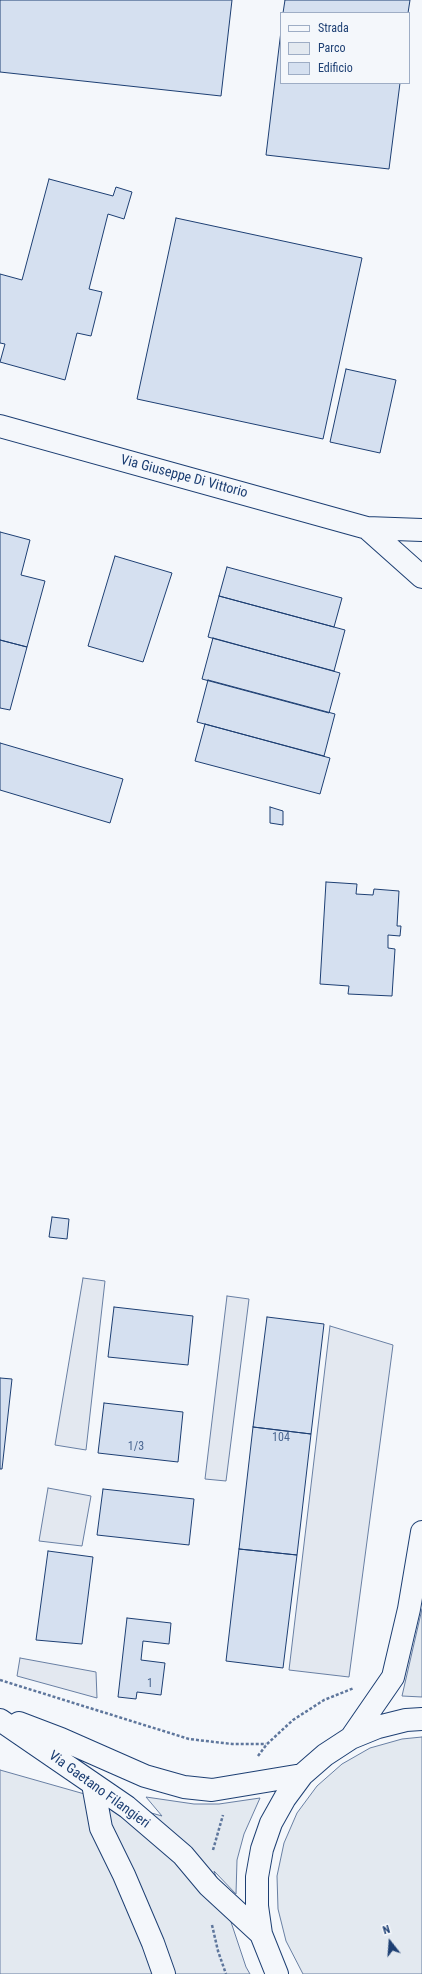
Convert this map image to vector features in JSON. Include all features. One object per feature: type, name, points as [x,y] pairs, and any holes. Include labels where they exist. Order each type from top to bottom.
[{"type":"street","name":"Via Giuseppe Di Vittorio","points":[[0,426],[367,528],[422,530]]},
{"type":"street","name":"Via Giuseppe Di Vittorio","points":[[367,528],[422,577]]},
{"type":"street","points":[[351,1738],[393,1677],[409,1609],[422,1532]]},
{"type":"street","name":"Via Gaetano Filangieri","points":[[0,1716],[61,1739],[145,1776],[178,1785],[212,1790],[302,1775]]},
{"type":"street","points":[[277,1974],[268,1955],[261,1934],[257,1898],[257,1878],[262,1850],[271,1823],[285,1798],[302,1775],[325,1755],[351,1738],[378,1727],[406,1720],[422,1719]]},
{"type":"street","name":"Via Gaetano Filangieri","points":[[0,1720],[127,1807],[183,1855],[209,1886],[261,1934]]},
{"type":"street","points":[[93,1784],[101,1828],[148,1929],[164,1974]]},
{"type":"path","points":[[0,1680],[189,1739],[232,1744],[266,1744]]},
{"type":"path","points":[[226,1974],[218,1951],[211,1919],[209,1886],[211,1860],[225,1809],[237,1785],[266,1744],[293,1720],[318,1704],[357,1686]]},
{"type":"green space","points":[[422,1609],[422,1697],[402,1696]]},
{"type":"green space","points":[[422,1737],[422,1974],[303,1974],[286,1941],[278,1909],[277,1876],[284,1843],[297,1813],[317,1786],[342,1764],[370,1748],[402,1739]]},
{"type":"green space","points":[[0,1770],[162,1816],[146,1797],[194,1804],[219,1804],[260,1798],[244,1834],[237,1860],[236,1894],[214,1871],[246,1967],[250,1974],[0,1974]]},
{"type":"shaded area","points":[[83,1278],[105,1281],[86,1450],[55,1445]]},
{"type":"shaded area","points":[[227,1296],[249,1299],[226,1481],[205,1479]]},
{"type":"shaded area","points":[[330,1326],[393,1345],[349,1677],[289,1670]]},
{"type":"shaded area","points":[[48,1488],[91,1496],[82,1546],[39,1541]]},
{"type":"shaded area","points":[[20,1658],[96,1672],[97,1698],[17,1676]]},
{"type":"building","points":[[0,0],[232,0],[221,96],[0,72]]},
{"type":"building","points":[[285,0],[410,0],[408,12],[283,12]]},
{"type":"building","points":[[280,39],[280,84],[400,84],[389,169],[266,155]]},
{"type":"building","points":[[49,179],[113,196],[116,187],[132,192],[124,219],[108,214],[89,289],[102,292],[91,336],[77,333],[65,380],[0,362],[5,344],[0,343],[0,274],[22,280]]},
{"type":"building","points":[[176,218],[362,258],[323,439],[137,399]]},
{"type":"building","points":[[346,369],[396,380],[380,453],[330,442]]},
{"type":"building","points":[[0,532],[30,540],[21,575],[45,581],[27,647],[0,640]]},
{"type":"building","points":[[115,556],[172,573],[143,662],[88,646]]},
{"type":"building","points":[[227,567],[342,598],[334,627],[219,596]]},
{"type":"building","points":[[219,596],[345,630],[334,671],[208,637]]},
{"type":"building","points":[[213,638],[340,673],[329,713],[202,679]]},
{"type":"building","points":[[0,640],[27,647],[10,710],[0,708]]},
{"type":"building","points":[[208,680],[335,714],[324,756],[197,722]]},
{"type":"building","points":[[205,724],[330,758],[320,794],[195,761]]},
{"type":"building","points":[[0,743],[123,779],[110,823],[0,790]]},
{"type":"building","points":[[270,807],[283,811],[283,825],[270,823]]},
{"type":"building","points":[[326,882],[357,884],[356,894],[373,895],[374,889],[399,891],[397,926],[401,926],[400,936],[388,935],[388,948],[395,949],[392,996],[348,994],[349,986],[320,984]]},
{"type":"building","points":[[52,1217],[69,1219],[67,1239],[49,1237]]},
{"type":"building","points":[[114,1307],[193,1316],[188,1365],[108,1357]]},
{"type":"building","points":[[267,1317],[324,1324],[311,1434],[253,1427]]},
{"type":"building","points":[[0,1378],[12,1379],[2,1469],[0,1469]]},
{"type":"building","points":[[104,1403],[183,1412],[178,1462],[98,1453]]},
{"type":"building","points":[[253,1427],[311,1434],[297,1555],[239,1549]]},
{"type":"building","points":[[103,1489],[194,1499],[189,1545],[97,1535]]},
{"type":"building","points":[[239,1549],[297,1555],[283,1668],[226,1661]]},
{"type":"building","points":[[48,1551],[93,1557],[82,1644],[36,1640]]},
{"type":"building","points":[[127,1618],[171,1623],[169,1644],[143,1641],[141,1660],[165,1663],[161,1695],[137,1692],[136,1699],[118,1697]]}]
